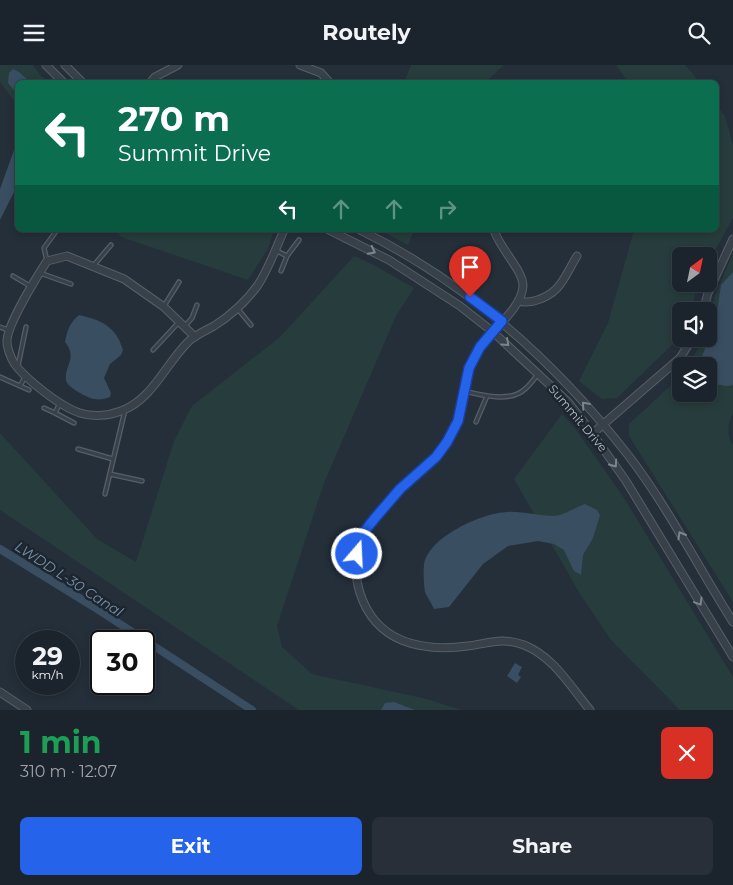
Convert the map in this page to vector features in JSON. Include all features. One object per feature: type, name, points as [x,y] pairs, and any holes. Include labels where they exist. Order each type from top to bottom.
[{"type":"street","points":[[46,65],[61,80]]},
{"type":"street","points":[[65,65],[80,80]]},
{"type":"street","points":[[152,80],[178,65]]},
{"type":"street","points":[[300,65],[320,73],[327,80]]},
{"type":"street","points":[[194,337],[164,307],[124,279],[67,256],[47,261],[30,286],[9,330],[6,342],[12,361],[26,377],[80,413],[106,415],[126,409],[140,401],[148,393],[172,360],[194,337],[216,324],[237,307],[258,284],[283,232]]},
{"type":"street","name":"Summit Drive","points":[[332,232],[389,260],[419,278],[493,332],[568,402],[626,481],[733,657]]},
{"type":"street","name":"Summit Drive","points":[[364,232],[430,269],[502,321],[559,375],[628,455],[674,523],[733,622]]},
{"type":"street","points":[[495,232],[506,255],[519,271],[523,286],[519,301],[475,355],[469,368],[463,391],[458,421],[447,442],[436,457],[391,499],[364,532],[356,565],[360,594],[370,614],[398,640],[447,647],[472,646],[501,640],[524,645],[554,665],[590,710]]},
{"type":"street","points":[[706,302],[733,239]]},
{"type":"street","points":[[519,301],[525,303],[551,295],[557,290],[577,255]]},
{"type":"street","points":[[592,433],[680,358],[687,347]]},
{"type":"street","points":[[0,693],[27,710]]},
{"type":"lane","points":[[47,261],[44,248],[56,232]]},
{"type":"lane","points":[[280,271],[287,256],[299,240]]},
{"type":"lane","points":[[94,266],[111,245]]},
{"type":"lane","points":[[275,250],[287,256]]},
{"type":"lane","points":[[40,272],[71,284]]},
{"type":"lane","points":[[13,276],[30,286]]},
{"type":"lane","points":[[164,307],[179,282]]},
{"type":"lane","points":[[152,350],[182,324],[192,318],[197,305]]},
{"type":"lane","points":[[237,307],[251,325]]},
{"type":"lane","points":[[0,327],[9,330]]},
{"type":"lane","points":[[17,367],[26,327]]},
{"type":"lane","points":[[463,391],[487,396],[511,395],[524,391],[538,373]]},
{"type":"lane","points":[[0,377],[29,390]]},
{"type":"lane","points":[[20,386],[26,377]]},
{"type":"lane","points":[[476,422],[487,396]]},
{"type":"lane","points":[[55,413],[61,402]]},
{"type":"lane","points":[[44,408],[74,423]]},
{"type":"lane","points":[[105,494],[126,409]]},
{"type":"lane","points":[[78,449],[113,459]]},
{"type":"lane","points":[[110,474],[142,481]]},
{"type":"green space","points":[[0,65],[33,65],[46,80],[15,80],[15,102],[0,82]]},
{"type":"green space","points":[[411,65],[504,65],[488,80],[405,80]]},
{"type":"green space","points":[[616,65],[685,65],[698,80],[627,80]]},
{"type":"green space","points":[[719,108],[725,116],[733,145],[733,218],[717,247],[672,247],[672,293],[695,293],[694,302],[672,302],[672,345],[617,398],[602,399],[579,381],[608,323],[633,232],[719,232]]},
{"type":"green space","points":[[117,232],[273,232],[268,249],[248,280],[121,237]]},
{"type":"green space","points":[[384,232],[413,232],[408,245]]},
{"type":"green space","points":[[733,253],[733,413],[728,429],[733,445],[733,602],[629,436],[629,424],[672,384],[672,402],[717,402],[717,357],[693,357],[699,347],[717,347],[717,302],[713,302]]},
{"type":"green space","points":[[354,256],[414,288],[396,316],[324,483],[277,626],[282,647],[312,674],[427,699],[461,710],[299,710],[0,510],[0,433],[97,539],[136,562],[174,441],[192,406],[280,337]]},
{"type":"green space","points":[[562,414],[577,431],[624,498],[733,677],[733,710],[680,710],[611,640],[580,594],[514,479]]},
{"type":"water","points":[[13,69],[28,80],[15,80],[15,92],[8,83],[9,73]]},
{"type":"water","points":[[15,139],[15,190],[0,220],[0,189],[14,150]]},
{"type":"water","points":[[733,272],[733,385],[726,386],[717,384],[717,357],[702,357],[706,347],[717,347],[717,310],[721,285]]},
{"type":"water","points":[[79,315],[107,325],[116,335],[123,350],[121,355],[110,364],[104,378],[111,393],[108,398],[91,398],[78,392],[67,383],[66,375],[71,357],[65,342],[69,327]]},
{"type":"water","points":[[585,504],[597,510],[600,515],[593,538],[583,555],[581,575],[574,571],[564,550],[554,544],[538,541],[508,546],[483,564],[449,607],[434,609],[425,592],[424,565],[435,545],[445,536],[471,522],[496,513],[513,512],[557,516]]},
{"type":"water","points":[[515,663],[522,667],[518,675],[521,677],[517,683],[507,676]]},
{"type":"water","points":[[394,702],[415,710],[381,710],[385,703]]},
{"type":"waterway","name":"LWDD L-30 Canal","points":[[0,549],[94,607],[252,710]]},
{"type":"route","points":[[357,554],[364,532],[375,518],[400,489],[436,457],[452,434],[458,421],[469,368],[480,347],[502,321],[470,297]]}]
